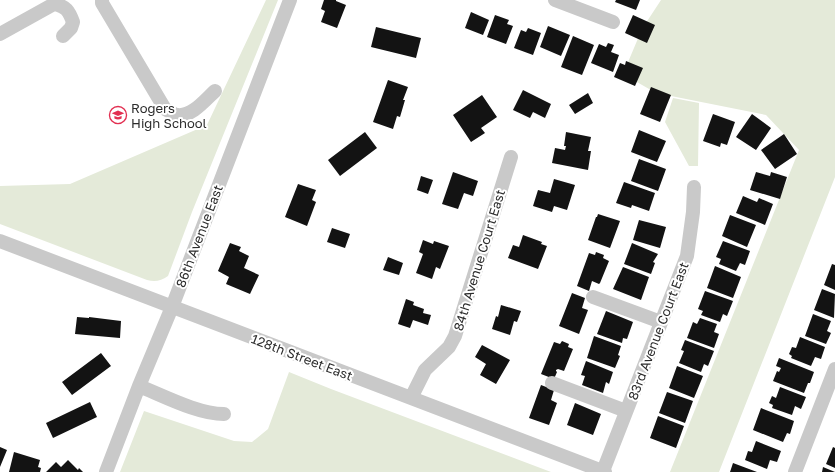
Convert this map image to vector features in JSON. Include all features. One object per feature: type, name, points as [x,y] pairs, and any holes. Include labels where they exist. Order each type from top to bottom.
[{"type":"street","points":[[102,0],[102,3],[165,109],[176,115],[186,114],[199,106],[215,91]]},
{"type":"street","name":"86th Avenue East","points":[[106,472],[139,386],[172,307],[290,0]]},
{"type":"street","points":[[555,0],[613,22]]},
{"type":"street","points":[[0,34],[54,4],[61,5],[66,8],[73,22],[71,28],[63,36]]},
{"type":"street","name":"84th Avenue Court East","points":[[411,398],[425,370],[449,347],[455,336],[511,157]]},
{"type":"street","name":"83rd Avenue Court East","points":[[604,472],[626,411],[687,256],[693,212],[694,187]]},
{"type":"street","name":"128th Street East","points":[[0,241],[604,472]]},
{"type":"street","points":[[592,297],[661,322]]},
{"type":"street","points":[[795,472],[835,369]]},
{"type":"street","points":[[552,383],[626,411]]},
{"type":"street","points":[[139,386],[198,409],[216,414],[224,414]]},
{"type":"green space","points":[[266,0],[278,0],[192,212],[168,276],[158,281],[147,280],[0,224],[0,186],[70,184],[207,125]]},
{"type":"green space","points":[[661,0],[835,0],[835,177],[719,472],[670,472],[799,150],[766,115],[656,93],[623,74],[642,29]]},
{"type":"green space","points":[[673,98],[699,103],[698,166],[689,166],[665,122]]},
{"type":"green space","points":[[289,372],[551,472],[120,472],[144,411],[234,441],[252,442],[268,429]]},
{"type":"building","points":[[324,0],[336,0],[346,5],[337,28],[321,22],[325,11],[321,9]]},
{"type":"building","points":[[616,0],[640,0],[636,10],[615,2]]},
{"type":"building","points":[[471,12],[489,20],[483,35],[465,28]]},
{"type":"building","points":[[495,15],[509,20],[507,24],[513,26],[506,44],[487,37]]},
{"type":"building","points":[[633,15],[655,25],[647,43],[625,33]]},
{"type":"building","points":[[548,26],[570,35],[561,56],[540,47]]},
{"type":"building","points":[[376,27],[421,38],[416,58],[371,47]]},
{"type":"building","points":[[528,28],[541,33],[533,55],[514,48],[521,30],[526,32]]},
{"type":"building","points":[[573,36],[594,45],[582,75],[561,67]]},
{"type":"building","points":[[608,43],[614,45],[611,52],[619,55],[613,72],[591,63],[599,44],[606,47]]},
{"type":"building","points":[[626,61],[643,68],[635,86],[614,77],[620,63],[625,65]]},
{"type":"building","points":[[388,80],[408,87],[403,100],[405,100],[400,117],[397,116],[393,129],[373,122]]},
{"type":"building","points":[[651,87],[671,95],[660,122],[640,114]]},
{"type":"building","points":[[523,90],[551,104],[545,118],[533,112],[530,118],[513,110]]},
{"type":"building","points":[[588,93],[593,103],[575,114],[569,105]]},
{"type":"building","points":[[482,95],[497,117],[481,128],[485,133],[471,142],[453,115]]},
{"type":"building","points":[[713,114],[735,122],[727,145],[721,143],[720,147],[703,141]]},
{"type":"building","points":[[752,114],[771,128],[756,150],[736,137]]},
{"type":"building","points":[[639,130],[666,141],[657,162],[631,152]]},
{"type":"building","points":[[365,132],[377,148],[340,176],[328,160]]},
{"type":"building","points":[[566,132],[591,137],[588,151],[591,151],[588,170],[552,163],[555,148],[565,150],[566,146],[564,146]]},
{"type":"building","points":[[784,134],[797,154],[775,169],[761,150]]},
{"type":"building","points":[[639,159],[666,169],[658,191],[631,181]]},
{"type":"building","points":[[453,172],[478,181],[473,196],[464,193],[458,209],[442,204]]},
{"type":"building","points":[[756,172],[770,176],[771,172],[787,177],[780,199],[750,190]]},
{"type":"building","points":[[421,176],[433,180],[428,194],[417,190]]},
{"type":"building","points":[[554,179],[575,185],[567,210],[554,206],[552,212],[533,206],[538,190],[550,193]]},
{"type":"building","points":[[624,182],[655,193],[649,211],[632,205],[631,208],[616,203]]},
{"type":"building","points":[[298,184],[316,190],[312,200],[316,202],[307,226],[285,217]]},
{"type":"building","points":[[743,196],[757,202],[759,198],[773,204],[765,225],[736,213]]},
{"type":"building","points":[[598,214],[620,221],[610,248],[588,240]]},
{"type":"building","points":[[730,215],[756,225],[747,247],[722,236]]},
{"type":"building","points":[[639,220],[666,227],[660,248],[633,240]]},
{"type":"building","points":[[332,228],[350,234],[345,248],[327,242]]},
{"type":"building","points":[[523,235],[542,242],[541,244],[547,246],[538,269],[508,258],[513,245],[519,247]]},
{"type":"building","points":[[423,240],[433,244],[434,241],[449,246],[440,269],[436,267],[432,279],[416,273],[423,254],[419,252]]},
{"type":"building","points":[[723,241],[750,251],[745,265],[740,263],[736,271],[719,264],[721,259],[716,257]]},
{"type":"building","points":[[230,243],[241,247],[239,251],[249,256],[244,268],[259,275],[250,294],[226,284],[229,277],[218,271]]},
{"type":"building","points":[[632,243],[658,254],[653,262],[655,263],[651,274],[624,264]]},
{"type":"building","points":[[596,252],[604,255],[603,258],[609,261],[600,283],[599,284],[592,281],[589,291],[577,286],[589,253],[595,255]]},
{"type":"building","points":[[388,257],[403,263],[399,275],[383,270]]},
{"type":"building","points":[[832,264],[835,265],[835,290],[824,285]]},
{"type":"building","points":[[715,266],[741,277],[733,298],[707,288]]},
{"type":"building","points":[[623,267],[649,277],[641,300],[613,289]]},
{"type":"building","points":[[822,289],[835,294],[834,318],[814,310]]},
{"type":"building","points":[[705,291],[733,301],[727,316],[723,314],[720,322],[701,315],[703,311],[698,309]]},
{"type":"building","points":[[572,293],[585,298],[582,308],[588,310],[579,334],[559,326]]},
{"type":"building","points":[[406,299],[414,302],[413,305],[424,309],[423,313],[431,315],[428,325],[413,320],[410,328],[398,324]]},
{"type":"building","points":[[501,305],[521,311],[517,322],[514,321],[510,335],[492,329],[496,316],[498,317]]},
{"type":"building","points":[[606,311],[633,322],[627,339],[623,338],[622,343],[597,334]]},
{"type":"building","points":[[813,314],[831,321],[827,331],[831,333],[826,344],[805,336]]},
{"type":"building","points":[[77,317],[121,321],[120,338],[75,334]]},
{"type":"building","points":[[700,318],[717,324],[714,332],[719,334],[714,348],[687,338],[693,322],[697,324]]},
{"type":"building","points":[[594,336],[621,346],[618,355],[620,356],[615,368],[587,358]]},
{"type":"building","points":[[800,337],[825,347],[821,359],[815,357],[811,366],[791,358],[792,356],[789,354],[792,347],[796,348]]},
{"type":"building","points":[[685,340],[714,351],[708,366],[704,364],[701,372],[679,363],[684,351],[681,350]]},
{"type":"building","points":[[562,341],[569,344],[568,347],[573,349],[564,371],[558,369],[556,370],[557,372],[554,379],[541,374],[554,342],[560,344]]},
{"type":"building","points":[[482,345],[510,360],[496,384],[480,375],[486,364],[475,357]]},
{"type":"building","points":[[101,353],[111,366],[72,395],[62,382]]},
{"type":"building","points":[[779,358],[814,372],[804,393],[773,381],[777,371],[779,372],[781,368],[776,366]]},
{"type":"building","points":[[586,361],[613,372],[609,384],[606,382],[603,393],[582,385],[585,376],[581,375]]},
{"type":"building","points":[[677,366],[703,376],[694,398],[669,388]]},
{"type":"building","points":[[541,385],[554,390],[551,400],[557,403],[549,425],[529,418]]},
{"type":"building","points":[[780,387],[806,397],[801,409],[795,406],[792,415],[772,408],[773,405],[769,403],[772,396],[776,398]]},
{"type":"building","points":[[667,392],[693,401],[685,423],[659,413]]},
{"type":"building","points":[[90,402],[97,417],[53,438],[46,423]]},
{"type":"building","points":[[575,403],[601,414],[593,435],[567,425]]},
{"type":"building","points":[[761,408],[794,421],[790,434],[787,433],[783,442],[753,430]]},
{"type":"building","points":[[658,416],[684,426],[676,448],[650,438]]},
{"type":"building","points":[[756,441],[781,451],[777,462],[770,460],[767,469],[745,460],[748,451],[752,452]]},
{"type":"building","points":[[0,447],[7,450],[0,467]]},
{"type":"building","points":[[833,447],[835,448],[835,468],[826,464]]},
{"type":"building","points":[[14,452],[40,460],[38,467],[41,468],[40,472],[9,472]]},
{"type":"building","points":[[68,460],[78,470],[79,468],[83,472],[46,472],[56,462],[61,467]]},
{"type":"building","points":[[733,463],[757,472],[730,472]]},
{"type":"building","points":[[823,467],[835,472],[822,472]]},
{"type":"place","name":"Rogers High School","points":[[118,115]]}]
